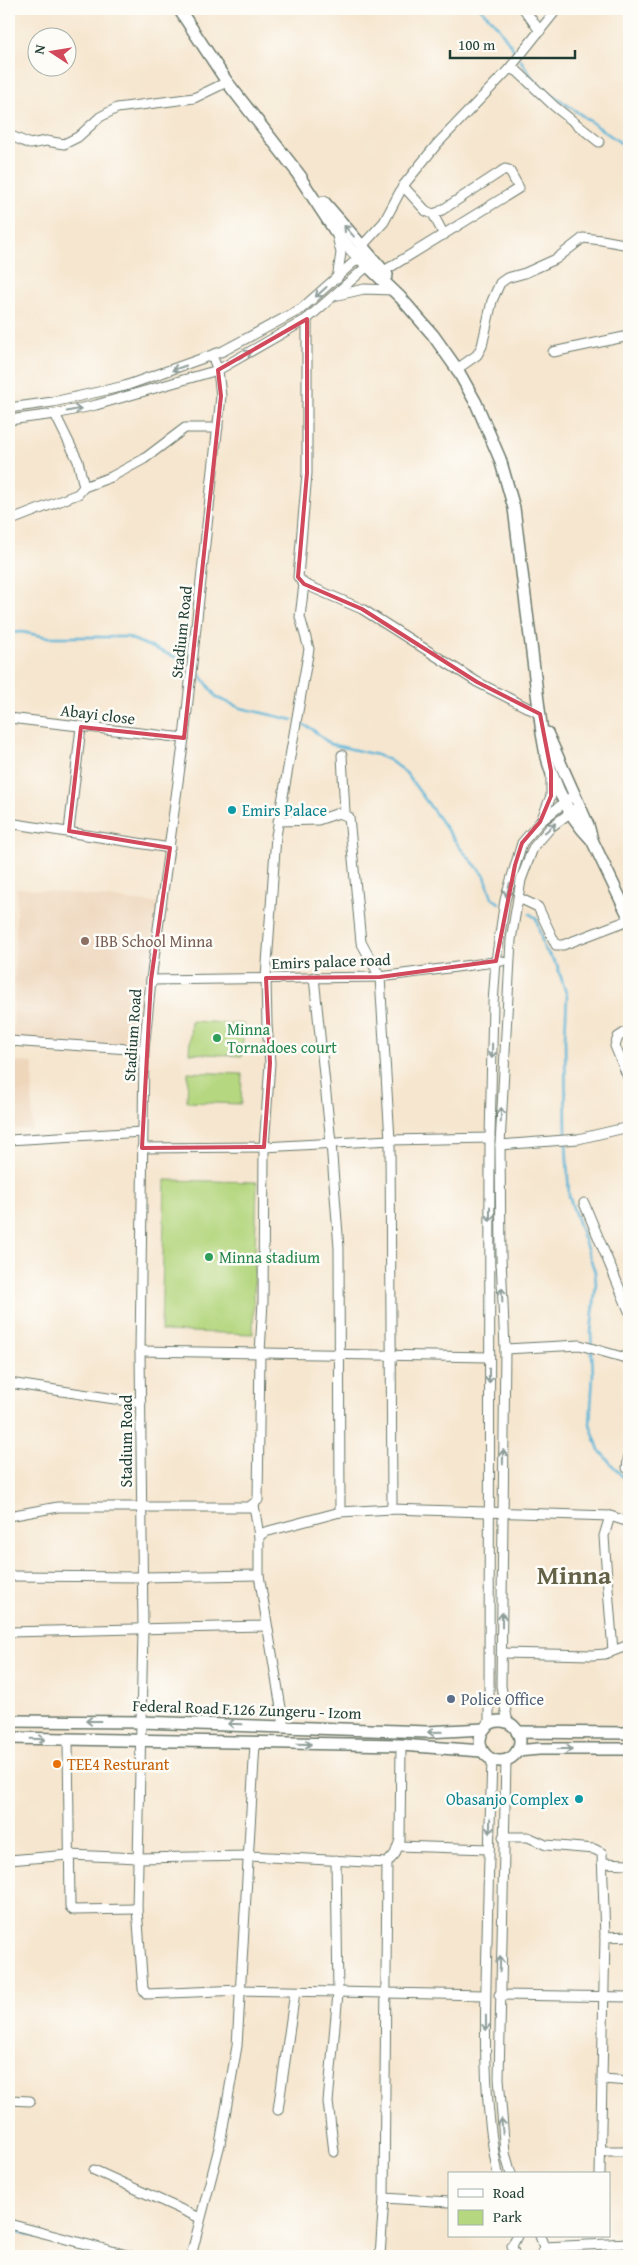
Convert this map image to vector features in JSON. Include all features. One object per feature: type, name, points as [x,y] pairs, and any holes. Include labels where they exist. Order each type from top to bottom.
[{"type":"main road","points":[[179,9],[227,82],[297,173],[433,335],[457,369],[476,403],[500,459],[514,508],[542,738],[551,771],[572,807],[588,826],[592,840],[629,919]]},
{"type":"main road","points":[[297,173],[335,231],[384,271],[397,293]]},
{"type":"main road","points":[[541,718],[575,794],[572,807]]},
{"type":"main road","name":"Federal Road F.126 Zungeru - Izom","points":[[9,1721],[141,1722],[427,1732],[486,1727]]},
{"type":"main road","points":[[495,1722],[508,1723],[517,1732],[519,1745],[517,1751],[506,1760],[492,1760],[482,1751],[480,1740],[486,1727],[495,1722]]},
{"type":"main road","points":[[517,1732],[629,1733]]},
{"type":"main road","name":"Federal Road F.126 Zungeru - Izom","points":[[9,1738],[255,1744],[401,1745],[482,1751]]},
{"type":"main road","points":[[517,1751],[540,1749],[629,1749]]},
{"type":"street","points":[[524,9],[540,31]]},
{"type":"street","points":[[9,420],[55,414],[128,397],[218,370],[307,319],[333,297],[366,256],[403,186],[437,144],[511,67],[557,9]]},
{"type":"street","points":[[511,67],[554,106],[599,142]]},
{"type":"street","points":[[9,135],[19,141],[30,144],[46,141],[64,144],[78,137],[100,116],[117,108],[190,99],[227,82]]},
{"type":"street","points":[[384,271],[516,191],[518,185],[509,170],[505,169],[433,214]]},
{"type":"street","points":[[403,186],[426,211],[433,214],[444,235]]},
{"type":"street","points":[[335,231],[341,253],[337,278]]},
{"type":"street","points":[[457,369],[476,354],[482,346],[492,301],[500,283],[507,278],[525,274],[556,260],[583,238],[629,246]]},
{"type":"street","points":[[9,408],[53,402],[125,386],[212,356],[301,309],[366,256]]},
{"type":"street","points":[[333,297],[364,289],[397,293]]},
{"type":"street","points":[[307,319],[307,472],[298,577],[304,584],[362,609],[477,682],[541,718]]},
{"type":"street","points":[[553,352],[629,336]]},
{"type":"street","name":"Stadium Road","points":[[212,356],[218,370],[221,396],[218,428],[184,738],[151,980],[144,1050],[140,1351],[143,1630],[137,1910],[144,1992],[242,1990]]},
{"type":"street","points":[[55,414],[78,461],[84,487]]},
{"type":"street","points":[[9,521],[78,494],[84,487],[111,477],[144,459],[186,428],[191,426],[218,428]]},
{"type":"street","points":[[284,1726],[259,1575],[259,1536],[254,1505],[260,1495],[260,1352],[264,1302],[264,1147],[270,1063],[266,978],[271,885],[278,821],[309,650],[300,617],[304,584]]},
{"type":"street","name":"Abayi close","points":[[9,718],[184,738]]},
{"type":"street","points":[[70,831],[81,727]]},
{"type":"street","points":[[342,755],[345,814]]},
{"type":"street","points":[[486,1727],[489,1512],[490,1138],[493,1003],[496,961],[505,900],[515,864],[525,838],[540,822],[551,796],[551,771]]},
{"type":"street","points":[[540,822],[572,807]]},
{"type":"street","points":[[508,1723],[501,1686],[505,1349],[500,1258],[500,1145],[510,960],[521,880],[533,848],[550,827],[572,807]]},
{"type":"street","points":[[278,821],[312,821],[339,813],[349,817],[361,942],[380,977],[390,1140],[392,1509]]},
{"type":"street","points":[[9,823],[170,848]]},
{"type":"street","points":[[519,898],[538,907],[556,945],[563,945],[629,919]]},
{"type":"street","name":"Emirs palace road","points":[[151,980],[380,977],[510,960]]},
{"type":"street","points":[[314,977],[331,1143],[339,1248],[340,1512]]},
{"type":"street","points":[[629,1030],[618,1037],[615,1046],[629,1080]]},
{"type":"street","points":[[9,1041],[144,1050]]},
{"type":"street","points":[[500,1145],[578,1139],[629,1127]]},
{"type":"street","points":[[9,1140],[142,1132]]},
{"type":"street","points":[[142,1148],[264,1147],[390,1140],[490,1138]]},
{"type":"street","points":[[584,1202],[629,1311]]},
{"type":"street","points":[[505,1349],[580,1346],[629,1359]]},
{"type":"street","points":[[140,1351],[489,1357]]},
{"type":"street","points":[[9,1383],[141,1403]]},
{"type":"street","points":[[627,1468],[629,1453]]},
{"type":"street","points":[[9,1516],[58,1507],[254,1505]]},
{"type":"street","points":[[259,1536],[265,1532],[340,1512],[392,1509],[610,1516],[629,1522]]},
{"type":"street","points":[[610,1516],[604,1536],[613,1651]]},
{"type":"street","points":[[9,1576],[143,1577],[259,1575]]},
{"type":"street","points":[[9,1632],[266,1626]]},
{"type":"street","points":[[502,1653],[592,1655],[613,1651],[629,1645]]},
{"type":"street","points":[[68,1740],[70,1907],[72,1910],[137,1910]]},
{"type":"street","points":[[191,2256],[220,2144],[236,2046],[242,1990],[255,1744]]},
{"type":"street","points":[[380,2256],[384,2198],[388,1994],[387,1863],[395,1854],[398,1846],[401,1745]]},
{"type":"street","points":[[492,1760],[485,1995],[488,2102],[492,2143],[498,2172]]},
{"type":"street","points":[[506,1760],[499,1995],[500,2099],[505,2153],[510,2172]]},
{"type":"street","points":[[503,1837],[528,1838],[546,1845],[598,1850],[602,1853],[605,1936],[600,2172]]},
{"type":"street","points":[[398,1846],[489,1849]]},
{"type":"street","points":[[9,1860],[69,1855],[139,1858],[249,1856],[387,1863]]},
{"type":"street","points":[[334,2152],[328,2102],[338,1994],[336,1860]]},
{"type":"street","points":[[602,1863],[629,1864]]},
{"type":"street","points":[[605,1936],[629,1936]]},
{"type":"street","points":[[242,1990],[338,1994],[485,1995]]},
{"type":"street","points":[[278,2110],[295,1992]]},
{"type":"street","points":[[499,1995],[629,1997]]},
{"type":"street","points":[[603,2079],[629,2081]]},
{"type":"street","points":[[9,2100],[30,2101]]},
{"type":"street","points":[[601,2151],[629,2151]]},
{"type":"street","points":[[94,2170],[200,2218]]},
{"type":"street","points":[[384,2198],[448,2202]]},
{"type":"street","points":[[9,2224],[131,2256]]},
{"type":"street","points":[[514,2238],[513,2250],[515,2256]]},
{"type":"street","points":[[541,2238],[544,2247],[541,2256]]},
{"type":"street","points":[[544,2247],[597,2240],[629,2243]]},
{"type":"highlighted area","points":[[307,319],[307,473],[298,577],[304,584],[362,609],[477,682],[540,714],[551,771],[551,796],[540,822],[522,843],[515,865],[496,961],[380,977],[266,978],[270,1063],[264,1147],[142,1148],[151,980],[170,848],[69,831],[81,727],[184,738],[221,396],[218,370]]},
{"type":"shaded area","name":"IBB School Minna","points":[[17,888],[159,903],[142,1048],[13,1039]]},
{"type":"shaded area","points":[[9,1061],[33,1063],[32,1130],[9,1128]]},
{"type":"green space","name":"Minna Tornadoes court","points":[[191,1021],[244,1024],[242,1056],[189,1053]]},
{"type":"green space","name":"Minna Tornadoes court","points":[[188,1072],[242,1074],[241,1104],[187,1102]]},
{"type":"green space","name":"Minna stadium","points":[[165,1180],[257,1182],[253,1334],[161,1331]]},
{"type":"waterway","points":[[481,9],[495,23],[517,54]]},
{"type":"waterway","points":[[520,59],[535,82],[625,146],[629,153]]},
{"type":"waterway","points":[[9,633],[22,632],[47,637],[127,637],[180,659]]},
{"type":"waterway","points":[[200,674],[217,698],[241,708],[293,720]]},
{"type":"waterway","points":[[298,722],[312,729],[330,744],[377,755],[389,760],[406,773],[461,849],[485,876],[492,898],[499,903]]},
{"type":"waterway","points":[[530,914],[536,918],[544,948],[557,965],[567,996],[565,1037],[566,1137]]},
{"type":"waterway","points":[[566,1142],[569,1196],[595,1272],[596,1284],[591,1332],[593,1375],[590,1424],[599,1450],[629,1484]]},
{"type":"waterway","points":[[9,2229],[104,2256]]},
{"type":"place","name":"Emirs Palace","points":[[232,810]]},
{"type":"place","name":"IBB School Minna","points":[[85,941]]},
{"type":"place","name":"Minna Tornadoes court","points":[[217,1038]]},
{"type":"place","name":"Minna stadium","points":[[209,1257]]},
{"type":"place","name":"Police Office","points":[[451,1699]]},
{"type":"place","name":"TEE4 Resturant","points":[[57,1764]]},
{"type":"place","name":"Obasanjo Complex","points":[[579,1799]]},
{"type":"district","name":"Minna","points":[[574,1574]]}]
